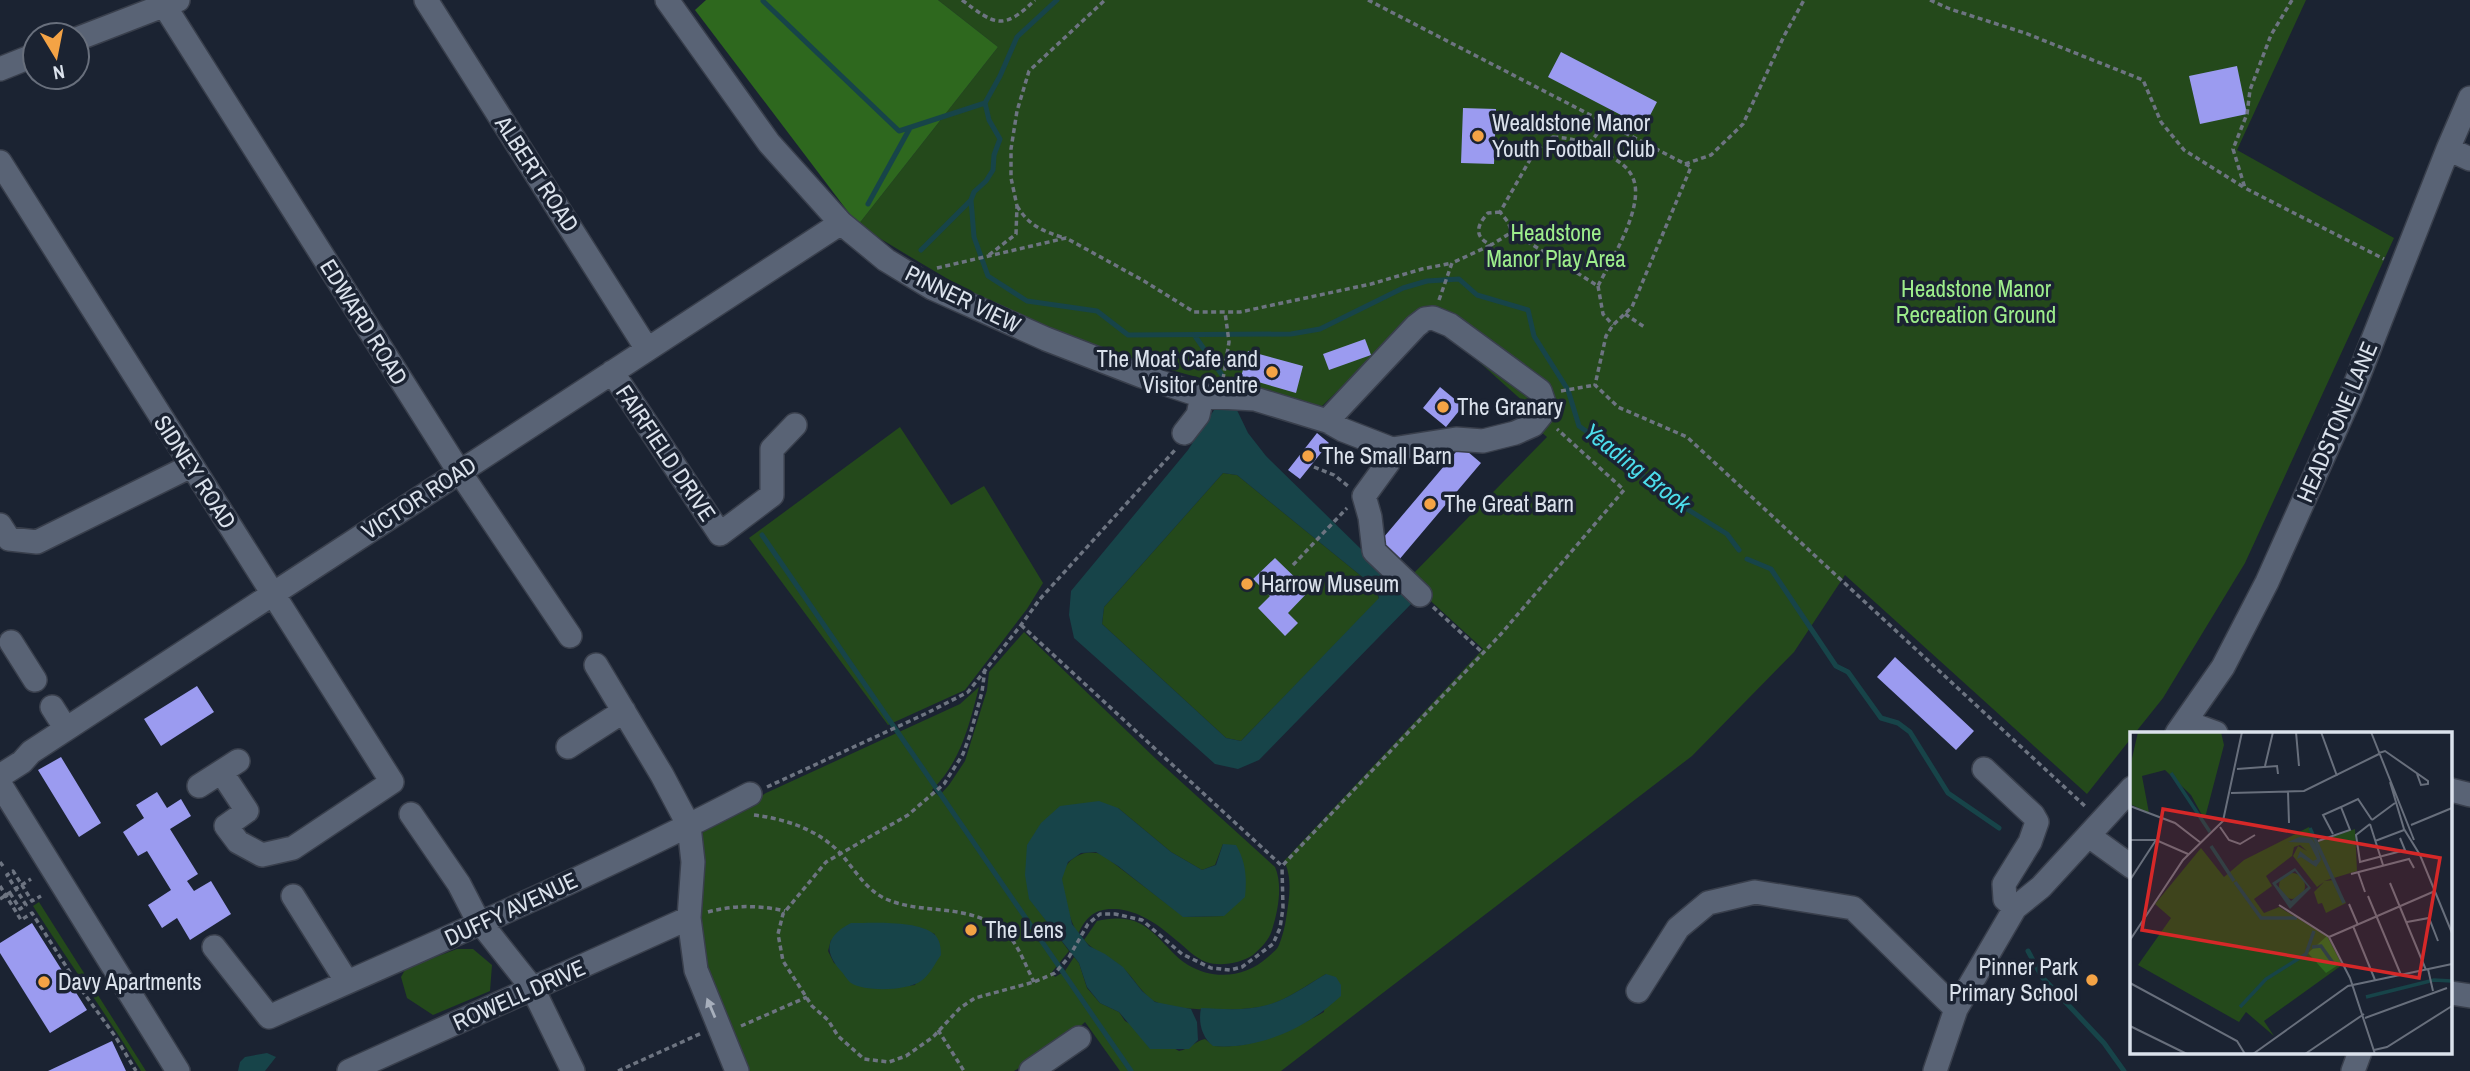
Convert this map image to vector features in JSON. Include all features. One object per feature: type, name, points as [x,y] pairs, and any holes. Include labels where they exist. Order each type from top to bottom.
[{"type":"street","name":"ALBERT ROAD","points":[[426,0],[647,349]]},
{"type":"street","points":[[91,34],[171,3]]},
{"type":"street","name":"EDWARD ROAD","points":[[171,3],[438,440],[570,636]]},
{"type":"street","name":"PINNER VIEW","points":[[678,4],[769,144],[841,223],[886,260],[932,288],[1046,339],[1142,376],[1210,397],[1255,399],[1327,421],[1392,449]]},
{"type":"street","points":[[0,69],[21,61]]},
{"type":"street","name":"HEADSTONE LANE","points":[[2181,728],[2223,667],[2267,582],[2351,395],[2470,98]]},
{"type":"street","points":[[2448,149],[2470,159]]},
{"type":"street","name":"SIDNEY ROAD","points":[[0,162],[392,782],[293,848],[262,855],[238,842],[226,826],[247,811],[230,767],[199,786]]},
{"type":"street","name":"VICTOR ROAD","points":[[0,776],[22,762],[31,752],[841,223]]},
{"type":"street","points":[[1327,421],[1416,326],[1425,319],[1433,318],[1450,325],[1553,400],[1533,425],[1515,433],[1483,440],[1456,439],[1392,449],[1388,463],[1364,496],[1370,517],[1374,551],[1420,594]]},
{"type":"street","name":"FAIRFIELD DRIVE","points":[[612,372],[720,534],[772,495],[772,449],[795,425]]},
{"type":"street","points":[[1184,433],[1210,397]]},
{"type":"street","points":[[0,525],[9,539],[37,541],[191,466]]},
{"type":"street","points":[[10,642],[35,680]]},
{"type":"street","points":[[596,665],[689,826],[693,862],[696,970],[737,1071]]},
{"type":"street","points":[[52,707],[66,729]]},
{"type":"street","points":[[568,747],[624,711]]},
{"type":"street","points":[[2181,728],[2209,732]]},
{"type":"street","points":[[1984,769],[2033,815],[2037,822],[2030,842],[2004,884],[2005,899],[2015,908]]},
{"type":"street","points":[[0,784],[178,1071]]},
{"type":"street","points":[[1935,1071],[1956,1009],[2015,908],[2041,887],[2045,866],[2061,847],[2091,834],[2130,790]]},
{"type":"street","points":[[2452,790],[2470,795]]},
{"type":"street","name":"DUFFY AVENUE","points":[[214,947],[269,1017],[481,923],[689,826],[750,794]]},
{"type":"street","points":[[411,814],[459,884],[481,923],[533,989],[573,1071]]},
{"type":"street","points":[[2091,834],[2130,865]]},
{"type":"street","points":[[1638,991],[1678,928],[1708,903],[1755,892],[1853,908],[1956,1009]]},
{"type":"street","points":[[293,896],[347,982]]},
{"type":"street","name":"ROWELL DRIVE","points":[[349,1071],[694,916]]},
{"type":"street","points":[[2452,993],[2470,996]]},
{"type":"street","points":[[1031,1071],[1079,1038]]},
{"type":"street","points":[[2353,1071],[2359,1054]]},
{"type":"path","points":[[962,0],[995,22],[1011,19],[1035,0]]},
{"type":"path","points":[[988,256],[1016,234],[1017,206],[1011,178],[1011,149],[1017,111],[1028,71],[1105,0]]},
{"type":"path","points":[[1368,0],[1691,167],[1632,307],[1606,337],[1595,385]]},
{"type":"path","points":[[1685,164],[1711,155],[1743,124],[1804,0]]},
{"type":"path","points":[[1930,0],[2025,33],[2143,80],[2161,122],[2184,150],[2245,188],[2401,268]]},
{"type":"path","points":[[2245,188],[2233,149],[2247,114],[2250,90],[2271,35],[2292,0]]},
{"type":"path","points":[[1589,144],[1605,124]]},
{"type":"path","points":[[1500,212],[1535,151],[1553,137],[1570,138],[1589,144],[1625,166],[1634,179],[1636,201],[1625,232],[1598,286],[1603,314],[1614,325]]},
{"type":"path","points":[[1017,206],[1024,218],[1038,229],[1066,238],[1194,312],[1240,313],[1371,284],[1422,269],[1451,265],[1512,232]]},
{"type":"path","points":[[1500,212],[1512,232],[1598,286]]},
{"type":"path","points":[[1491,245],[1482,240],[1477,232],[1479,223],[1488,213],[1500,212]]},
{"type":"path","points":[[965,260],[1066,238]]},
{"type":"path","points":[[1442,292],[1451,265]]},
{"type":"path","points":[[1210,397],[1226,371],[1229,342],[1225,312]]},
{"type":"path","points":[[1625,314],[1646,328]]},
{"type":"path","points":[[985,669],[982,692],[970,735],[963,754],[944,784],[908,815],[818,869],[785,911],[778,934],[783,961],[812,1006],[828,1020],[838,1036],[864,1059],[889,1062],[912,1053],[933,1037],[960,1008],[975,998],[1034,982],[1055,973],[1069,957],[1088,924],[1100,914],[1115,914],[1142,920],[1182,954],[1212,968],[1230,970],[1242,967],[1273,944],[1280,928],[1283,908],[1282,866],[1483,653],[1624,490],[1558,431],[1553,400],[1578,387],[1595,385]]},
{"type":"path","points":[[1595,385],[1618,407],[1686,437],[1859,594],[2091,834]]},
{"type":"path","points":[[750,794],[968,692],[1040,599],[1182,442],[1184,433]]},
{"type":"path","points":[[1314,467],[1334,475],[1364,496]]},
{"type":"path","points":[[1293,565],[1333,521]]},
{"type":"path","points":[[1420,594],[1483,653]]},
{"type":"path","points":[[1021,625],[1282,866]]},
{"type":"path","points":[[718,811],[789,821],[815,834],[840,854],[873,891],[888,899],[904,904],[954,910],[981,918],[1001,928],[1016,947],[1034,982]]},
{"type":"path","points":[[0,862],[3,866],[0,868]]},
{"type":"path","points":[[0,886],[20,909],[26,905],[7,875],[13,871],[32,901],[41,896]]},
{"type":"path","points":[[0,899],[31,879]]},
{"type":"path","points":[[8,894],[21,920],[32,913],[136,1071]]},
{"type":"path","points":[[694,916],[729,907],[764,907],[785,911]]},
{"type":"path","points":[[741,1026],[807,997]]},
{"type":"path","points":[[618,1071],[710,1029]]},
{"type":"path","points":[[938,1030],[964,1071]]},
{"type":"green space","points":[[706,0],[938,0],[998,47],[858,225],[695,10]]},
{"type":"green space","name":"Headstone Manor Recreation Ground","points":[[938,0],[2306,0],[2237,150],[2394,238],[2245,563],[2163,698],[2136,732],[2130,732],[2130,740],[2087,794],[1845,575],[1794,652],[1692,756],[1281,1071],[1120,1071],[1085,1022],[1065,1041],[1014,1071],[746,1071],[703,973],[697,836],[766,793],[960,704],[979,687],[957,755],[932,790],[939,796],[965,761],[987,690],[989,672],[1024,632],[1156,759],[1275,867],[1279,882],[1278,906],[1269,937],[1253,955],[1237,962],[1218,964],[1202,960],[1155,924],[1124,910],[1108,909],[1097,912],[1088,918],[1078,934],[1067,908],[1062,879],[1066,866],[1076,856],[1089,853],[1103,855],[1184,917],[1224,916],[1223,844],[1215,865],[1202,870],[1171,852],[1118,808],[1030,899],[1069,951],[1052,972],[1055,977],[1065,971],[1074,957],[1079,963],[1087,988],[1100,1003],[1119,1012],[1125,1021],[1179,1051],[1205,1039],[1214,1046],[1257,1042],[1285,1032],[1324,1012],[1326,974],[1269,1005],[1209,1010],[1162,1004],[1152,1000],[1119,964],[1084,940],[1097,921],[1134,921],[1153,932],[1188,965],[1219,975],[1250,969],[1276,950],[1284,929],[1289,897],[1289,875],[1284,861],[1483,649],[1422,593],[1412,575],[1547,437],[1533,425],[1526,404],[1439,326],[1405,326],[1322,406],[1166,369],[1090,345],[975,294],[858,225],[998,47]],"holes":[[[907,925],[935,934],[915,985],[881,989],[834,963],[828,951],[831,940]]]},
{"type":"green space","points":[[900,427],[951,505],[984,486],[1043,583],[1027,609],[965,690],[888,725],[749,538]]},
{"type":"green space","points":[[1223,473],[1237,475],[1376,588],[1379,599],[1241,741],[1226,738],[1102,624],[1104,607]]},
{"type":"green space","points":[[39,902],[146,1071],[141,1071],[33,906]]},
{"type":"green space","points":[[457,949],[473,949],[492,965],[490,991],[433,1015],[407,998],[401,977],[406,968]]},
{"type":"shaded area","points":[[1220,405],[1236,408],[1248,433],[1266,456],[1414,601],[1259,760],[1238,769],[1215,764],[1074,638],[1069,615],[1071,591],[1188,450]],"holes":[[[1223,473],[1237,475],[1376,588],[1379,598],[1241,741],[1226,738],[1102,624],[1104,607]]]},
{"type":"shaded area","points":[[1099,801],[1118,808],[1171,852],[1202,870],[1216,865],[1223,844],[1236,845],[1242,858],[1246,877],[1245,897],[1224,916],[1183,917],[1096,852],[1081,853],[1068,862],[1062,879],[1072,924],[1089,946],[1123,967],[1142,991],[1155,1002],[1191,1009],[1197,1022],[1198,1040],[1189,1049],[1150,1049],[1119,1012],[1100,1003],[1087,987],[1079,963],[1029,899],[1025,875],[1027,845],[1041,823],[1060,806]]},
{"type":"shaded area","points":[[851,923],[917,926],[938,938],[941,955],[927,976],[915,984],[886,989],[857,986],[850,982],[834,962],[830,949],[830,943],[837,932]]},
{"type":"shaded area","points":[[1326,974],[1336,977],[1341,985],[1341,996],[1314,1017],[1282,1034],[1248,1044],[1213,1046],[1204,1034],[1201,1008],[1243,1009],[1267,1005]]},
{"type":"shaded area","points":[[267,1053],[276,1057],[265,1071],[238,1071],[240,1062],[245,1057]]},
{"type":"building","points":[[1561,52],[1657,102],[1644,127],[1548,77]]},
{"type":"building","points":[[2237,66],[2247,114],[2200,124],[2189,76]]},
{"type":"building","name":"Wealdstone Manor Youth Football Club","points":[[1463,108],[1496,109],[1494,164],[1461,163]]},
{"type":"building","points":[[1365,339],[1371,355],[1329,370],[1323,354]]},
{"type":"building","name":"The Moat Cafe and Visitor Centre","points":[[1248,351],[1303,366],[1296,393],[1241,377]]},
{"type":"building","name":"The Granary","points":[[1440,387],[1463,406],[1446,427],[1423,408]]},
{"type":"building","name":"The Small Barn","points":[[1317,433],[1329,443],[1300,479],[1288,470]]},
{"type":"building","name":"The Great Barn","points":[[1461,446],[1481,463],[1398,561],[1378,544]]},
{"type":"building","points":[[1275,558],[1309,591],[1288,613],[1298,623],[1285,636],[1258,608],[1270,596],[1253,579]]},
{"type":"building","points":[[1895,657],[1974,731],[1956,750],[1877,677]]},
{"type":"building","points":[[197,686],[214,712],[161,746],[144,719]]},
{"type":"building","points":[[61,757],[101,823],[79,837],[38,770]]},
{"type":"building","points":[[157,792],[167,808],[181,799],[191,816],[170,829],[198,874],[187,881],[194,891],[211,881],[231,914],[190,940],[177,918],[162,928],[148,905],[171,890],[147,851],[138,856],[123,832],[144,818],[136,805]]},
{"type":"building","name":"Davy Apartments","points":[[32,923],[87,1010],[50,1033],[0,953],[0,943]]},
{"type":"building","points":[[112,1041],[126,1071],[48,1071]]},
{"type":"waterway","name":"Yeading Brook","points":[[1057,0],[1017,37],[985,103],[989,120],[1000,139],[994,155],[993,170],[974,192],[971,200],[974,237],[988,276],[1027,301],[1097,311],[1128,335],[1291,334],[1320,329],[1403,288],[1427,281],[1459,279],[1477,295],[1528,310],[1534,336],[1568,390],[1579,426],[1625,459],[1663,494],[1727,534],[1739,550]]},
{"type":"waterway","points":[[763,1],[899,131],[985,103]]},
{"type":"waterway","points":[[868,204],[910,128]]},
{"type":"waterway","points":[[921,250],[971,200]]},
{"type":"waterway","name":"Yeading Brook","points":[[1195,336],[1222,375]]},
{"type":"waterway","points":[[762,535],[1131,1071]]},
{"type":"waterway","name":"Yeading Brook","points":[[1747,559],[1771,569],[1836,666],[1848,672],[1881,718],[1898,723],[1910,732],[1948,793],[1999,828]]},
{"type":"waterway","name":"Yeading Brook","points":[[2028,951],[2042,977],[2104,1043],[2124,1071]]},
{"type":"place","name":"Wealdstone Manor Youth Football Club","points":[[1478,136]]},
{"type":"place","name":"The Moat Cafe and Visitor Centre","points":[[1272,372]]},
{"type":"place","name":"The Granary","points":[[1443,407]]},
{"type":"place","name":"The Small Barn","points":[[1308,456]]},
{"type":"place","name":"The Great Barn","points":[[1430,504]]},
{"type":"place","name":"Harrow Museum","points":[[1247,584]]},
{"type":"place","name":"The Lens","points":[[971,930]]},
{"type":"place","name":"Pinner Park Primary School","points":[[2092,980]]},
{"type":"place","name":"Davy Apartments","points":[[44,982]]},
{"type":"park label","name":"Headstone Manor Play Area","points":[[1556,246]]}]
